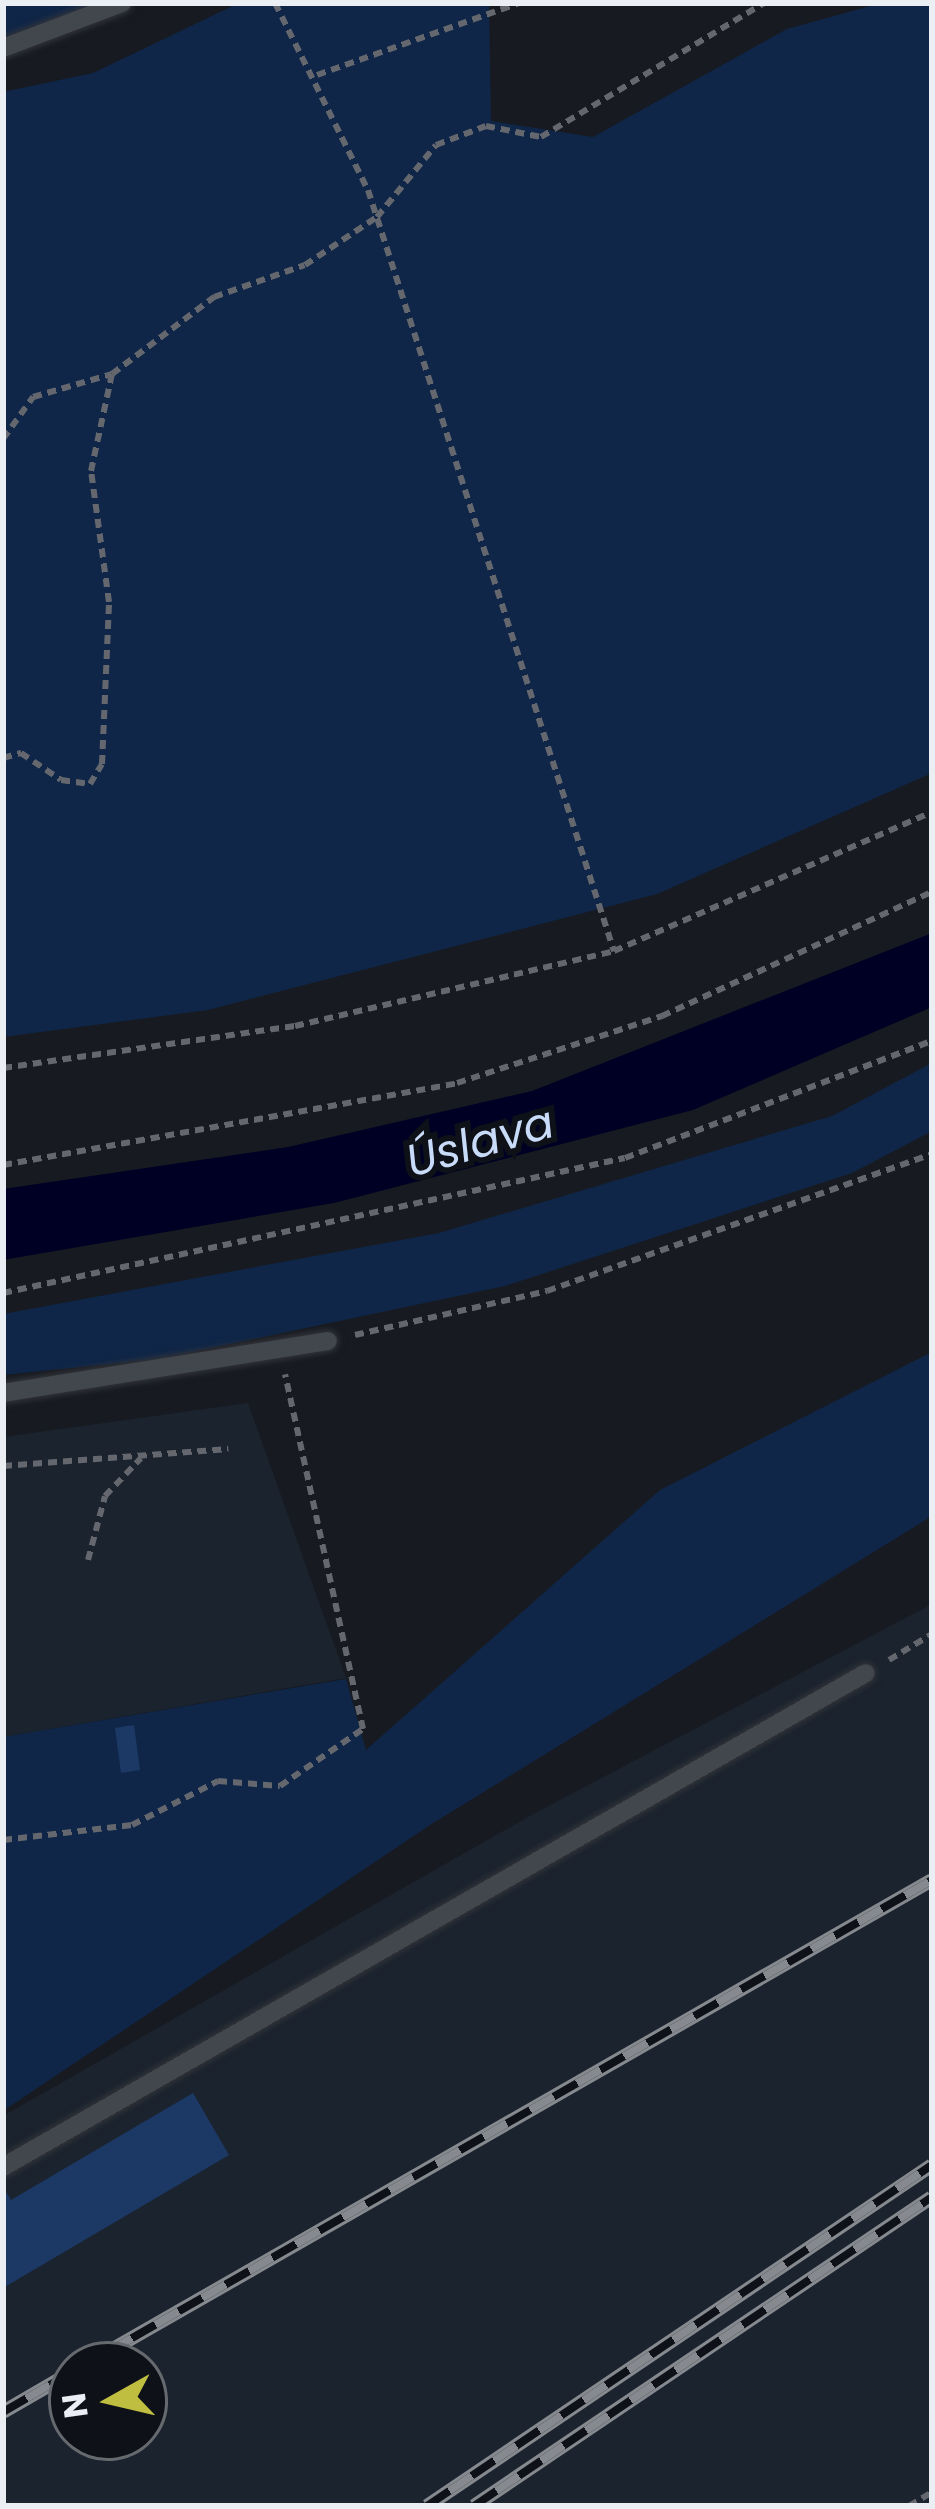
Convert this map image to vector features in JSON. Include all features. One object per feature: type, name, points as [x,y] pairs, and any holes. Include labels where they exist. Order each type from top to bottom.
[{"type":"lane","points":[[3,48],[122,3]]},
{"type":"lane","points":[[3,1393],[280,1353],[328,1341]]},
{"type":"lane","points":[[3,2167],[866,1673]]},
{"type":"path","points":[[275,3],[317,75],[377,217],[614,951]]},
{"type":"path","points":[[317,75],[519,3]]},
{"type":"path","points":[[3,439],[33,397],[112,374],[214,297],[305,265],[377,217],[436,145],[486,126],[541,137],[764,3]]},
{"type":"path","points":[[3,758],[21,753],[61,780],[90,784],[102,764],[109,602],[91,471],[112,374]]},
{"type":"path","points":[[3,1068],[295,1026],[614,951],[932,812]]},
{"type":"path","points":[[3,1165],[457,1083],[662,1016],[932,892]]},
{"type":"path","points":[[3,1293],[625,1159],[932,1041]]},
{"type":"path","points":[[328,1341],[547,1291],[932,1154]]},
{"type":"path","points":[[3,1840],[132,1825],[218,1780],[280,1786],[363,1730],[280,1353]]},
{"type":"path","points":[[3,1466],[228,1449]]},
{"type":"path","points":[[88,1560],[105,1496],[143,1455]]},
{"type":"path","points":[[866,1673],[932,1634]]},
{"type":"path","points":[[909,2506],[932,2492]]},
{"type":"shaded area","points":[[3,3],[99,3],[3,38]]},
{"type":"shaded area","points":[[239,3],[489,3],[491,121],[593,137],[787,29],[881,3],[932,3],[932,773],[657,894],[208,1010],[3,1037],[3,92],[93,73]]},
{"type":"shaded area","points":[[932,1063],[932,1131],[852,1173],[505,1286],[159,1359],[3,1375],[3,1314],[439,1233],[832,1116]]},
{"type":"shaded area","points":[[932,1352],[932,1516],[430,1825],[3,2111],[3,1737],[346,1679],[366,1750],[660,1490]]},
{"type":"shaded area","points":[[248,1403],[346,1678],[3,1737],[3,1437]]},
{"type":"shaded area","points":[[932,1604],[932,2506],[3,2506],[3,2116],[537,1812]]},
{"type":"water","name":"Úslava","points":[[932,933],[932,1007],[693,1110],[334,1203],[3,1260],[3,1189],[288,1147],[532,1091]]},
{"type":"building","points":[[134,1725],[140,1770],[121,1773],[115,1728]]},
{"type":"building","points":[[193,2093],[229,2155],[3,2288],[3,2187],[11,2200]]},
{"type":"railway","points":[[127,2341],[932,1880]]},
{"type":"railway","points":[[427,2506],[932,2165]]},
{"type":"railway","points":[[474,2506],[932,2197]]},
{"type":"railway","points":[[3,2412],[48,2386]]}]
